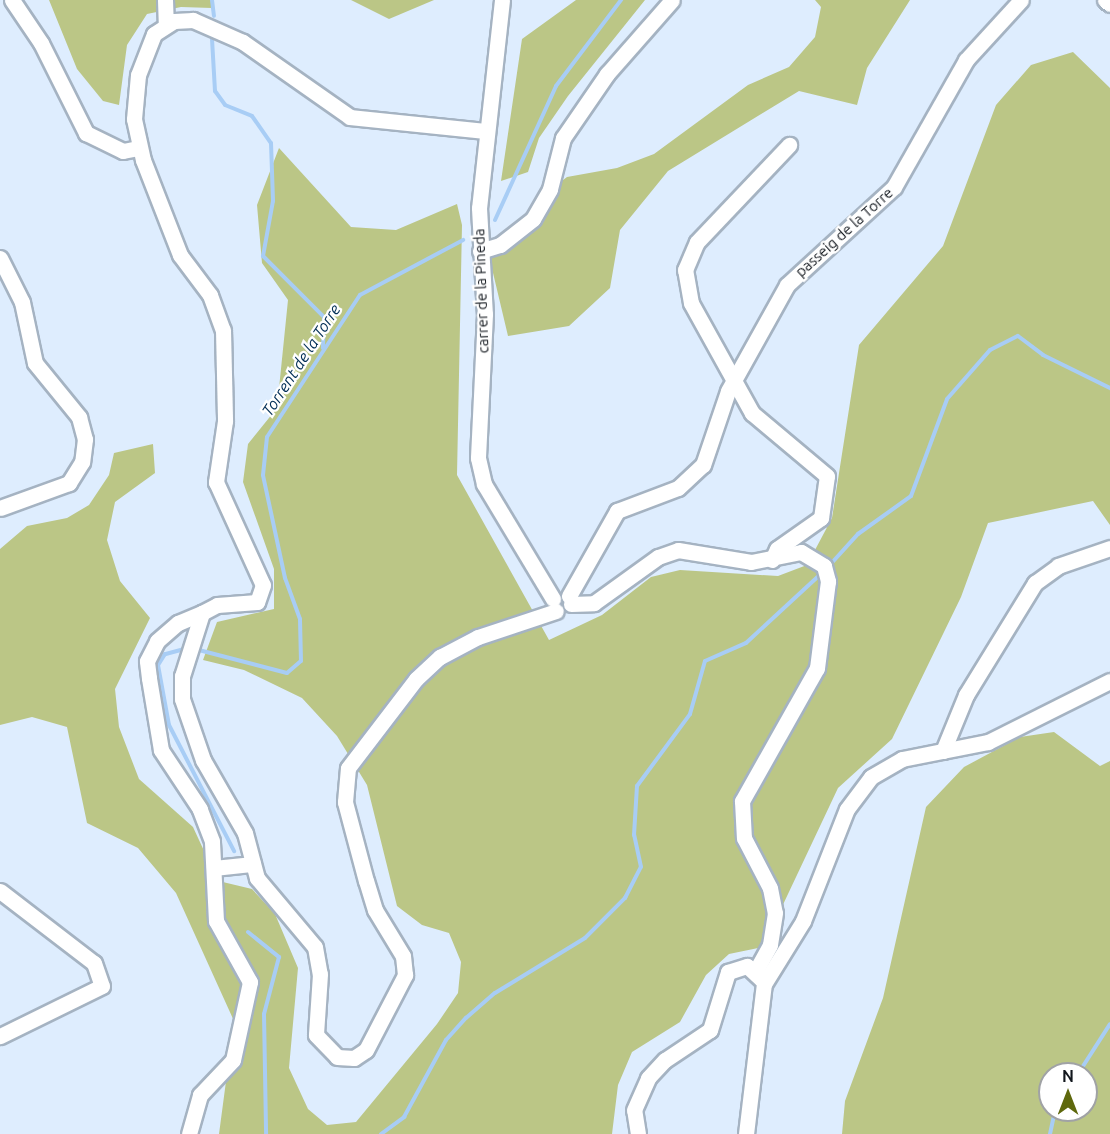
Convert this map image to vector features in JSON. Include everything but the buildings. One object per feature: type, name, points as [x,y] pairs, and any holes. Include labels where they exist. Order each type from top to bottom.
[{"type":"street","points":[[12,0],[37,36],[86,133],[123,151],[139,148]]},
{"type":"street","points":[[165,0],[166,25]]},
{"type":"street","name":"carrer de la Pineda","points":[[502,0],[485,131],[480,251],[485,314],[479,472],[554,605]]},
{"type":"street","points":[[480,251],[500,245],[533,219],[550,189],[564,138],[607,74],[672,0]]},
{"type":"street","name":"passeig de la Torre","points":[[570,600],[617,511],[678,488],[703,465],[734,377],[787,285],[894,187],[966,60],[1021,0]]},
{"type":"street","points":[[1105,0],[1110,4]]},
{"type":"street","points":[[189,1134],[200,1095],[233,1060],[250,982],[216,921],[212,842],[200,808],[160,750],[147,661],[166,630],[217,605],[257,602],[263,585],[216,482],[225,421],[223,330],[210,295],[172,238],[139,148],[134,110],[138,75],[154,34],[166,25],[193,20],[227,33],[350,117],[485,131]]},
{"type":"street","points":[[772,560],[777,549],[821,518],[829,481],[821,465],[760,422],[691,303],[685,270],[697,242],[789,145]]},
{"type":"street","points":[[0,258],[22,302],[35,363],[79,417],[85,440],[82,462],[69,483],[0,508]]},
{"type":"street","points":[[943,751],[966,695],[1035,583],[1058,566],[1110,548]]},
{"type":"street","points":[[202,613],[181,687],[189,729],[239,819],[262,886],[315,948],[320,974],[319,1042],[337,1057],[360,1055],[405,975],[399,946],[372,902],[345,802],[348,768],[416,679],[440,657],[478,637],[554,605],[560,593],[570,600],[594,603],[666,552],[772,560],[801,552],[814,555],[828,581],[817,668],[742,801],[744,838],[770,888],[775,913],[770,945],[756,970]]},
{"type":"street","points":[[746,1134],[764,984],[803,921],[858,790],[902,759],[988,742],[1110,681]]},
{"type":"street","points":[[214,868],[253,864]]},
{"type":"street","points":[[0,891],[94,963],[102,986],[0,1036]]},
{"type":"street","points":[[638,1134],[634,1110],[648,1078],[664,1060],[710,1030],[728,972],[747,966],[756,970],[764,984]]},
{"type":"green space","points":[[49,0],[214,0],[212,8],[181,7],[147,14],[127,45],[119,105],[103,101],[77,69]]},
{"type":"green space","points":[[351,0],[434,0],[389,19]]},
{"type":"green space","points":[[576,0],[645,0],[568,96],[539,138],[528,172],[501,181],[522,39]]},
{"type":"green space","points":[[815,0],[910,0],[867,68],[857,105],[799,91],[668,171],[620,230],[610,288],[569,326],[508,336],[489,256],[508,249],[543,216],[550,190],[567,177],[617,168],[654,154],[748,85],[789,67],[815,37],[821,7]]},
{"type":"green space","points":[[1073,52],[1110,88],[1110,525],[1093,501],[988,523],[961,597],[892,739],[838,788],[763,947],[729,954],[706,975],[680,1022],[632,1052],[618,1085],[612,1134],[219,1134],[234,1021],[176,893],[138,848],[87,823],[67,727],[32,717],[0,725],[0,549],[27,526],[67,518],[89,505],[109,475],[114,453],[153,444],[155,473],[115,502],[107,540],[120,581],[150,618],[115,689],[119,727],[139,779],[193,827],[205,853],[206,878],[252,889],[275,914],[298,968],[289,1068],[308,1109],[327,1125],[356,1122],[437,1024],[458,993],[461,962],[449,933],[422,925],[397,906],[367,785],[337,736],[302,698],[244,670],[203,660],[217,622],[274,609],[274,569],[243,482],[248,444],[277,408],[288,300],[262,263],[257,205],[279,148],[351,227],[396,230],[457,204],[462,225],[457,475],[549,640],[602,615],[651,577],[680,570],[778,576],[807,565],[832,518],[859,345],[943,246],[996,105],[1031,65]]},
{"type":"green space","points":[[1054,732],[1100,766],[1110,761],[1110,1134],[842,1134],[845,1101],[883,998],[926,807],[964,767],[1020,737]]},
{"type":"waterway","points":[[212,0],[214,16]]},
{"type":"waterway","name":"Torrent de la Torre","points":[[495,220],[556,86],[621,0]]},
{"type":"waterway","points":[[212,39],[215,91],[225,105],[252,116],[271,143],[273,201],[263,256],[324,317],[323,348]]},
{"type":"waterway","name":"Torrent de la Torre","points":[[195,649],[287,673],[301,661],[300,619],[285,578],[263,475],[267,437],[360,295],[463,240]]},
{"type":"waterway","points":[[828,567],[858,534],[911,496],[947,399],[990,350],[1018,336],[1043,355],[1110,388]]},
{"type":"waterway","points":[[381,1134],[404,1117],[446,1040],[466,1018],[495,993],[585,938],[625,898],[641,867],[634,835],[637,786],[690,714],[705,661],[746,643],[823,572]]},
{"type":"waterway","name":"Torrent de la Torre","points":[[188,648],[165,654],[158,665],[169,725],[234,851]]},
{"type":"waterway","name":"Torrent de la Torre","points":[[248,932],[279,957],[264,1014],[266,1134]]},
{"type":"waterway","points":[[1086,1062],[1110,1024]]},
{"type":"waterway","points":[[1050,1134],[1052,1122]]}]
